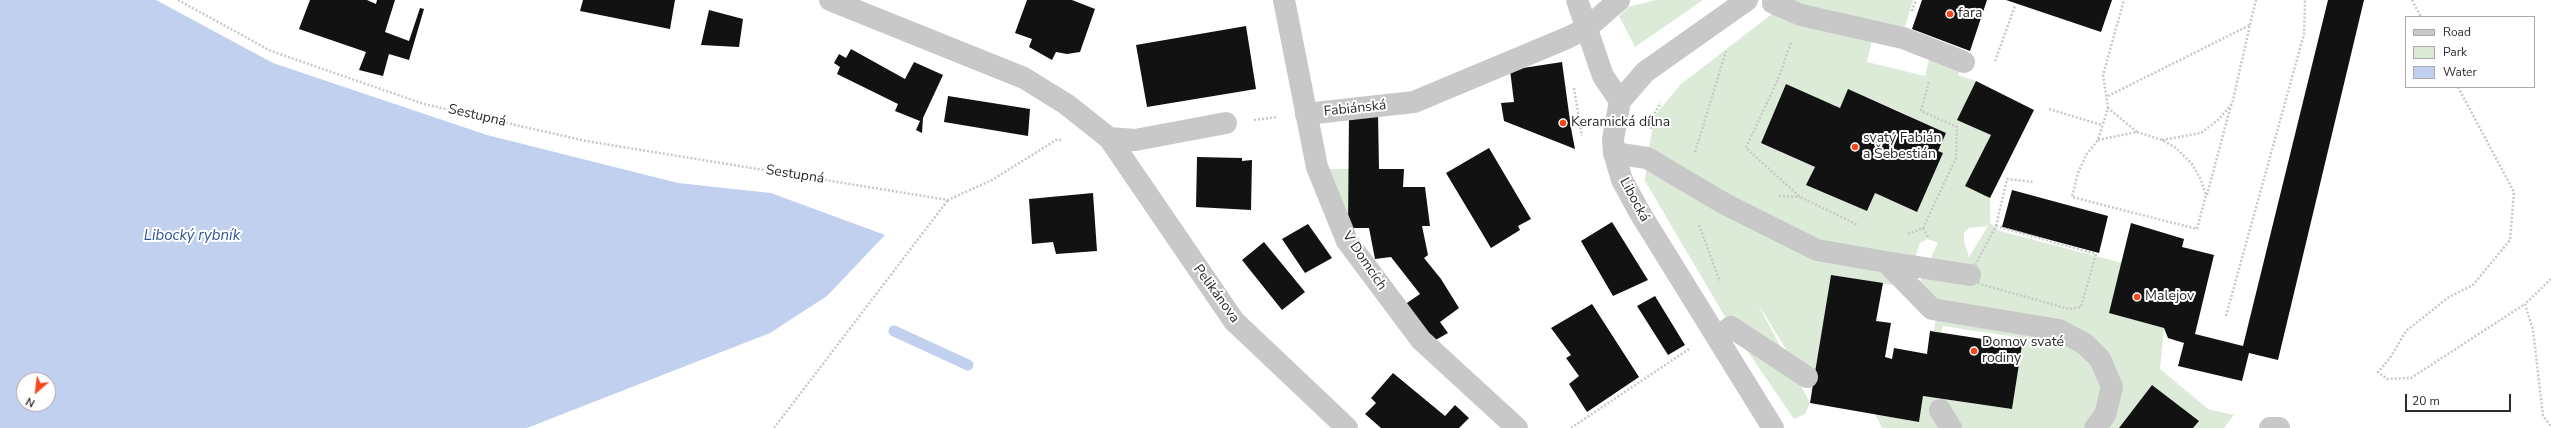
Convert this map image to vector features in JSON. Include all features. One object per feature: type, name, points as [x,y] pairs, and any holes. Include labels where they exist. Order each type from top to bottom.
[{"type":"street","name":"V Domcích","points":[[1284,0],[1317,167],[1348,241],[1421,340],[1517,428]]},
{"type":"street","points":[[1578,0],[1604,76],[1620,101]]},
{"type":"street","name":"Fabiánská","points":[[1306,114],[1414,102],[1558,43],[1587,28],[1619,0]]},
{"type":"street","name":"Libocká","points":[[1747,0],[1645,72],[1620,101],[1614,124],[1614,153],[1622,180],[1640,213],[1773,428]]},
{"type":"street","points":[[1773,0],[1773,3],[1801,15],[1903,38],[1964,62]]},
{"type":"street","points":[[839,2],[1024,78],[1066,104],[1109,138],[1135,140],[1226,123]]},
{"type":"street","name":"Pelikánova","points":[[1109,138],[1207,285],[1234,321],[1347,428]]},
{"type":"street","points":[[1614,153],[1647,158],[1725,204],[1817,250],[1970,275]]},
{"type":"street","points":[[1886,262],[1932,309],[2058,330],[2085,344],[2100,359],[2112,387],[2105,415],[2095,428]]},
{"type":"street","points":[[1717,337],[1731,326],[1807,377]]},
{"type":"street","points":[[1940,410],[1951,428]]},
{"type":"street","points":[[2270,428],[2279,428]]},
{"type":"path","name":"Sestupná","points":[[178,0],[271,51],[424,104],[586,141],[948,200]]},
{"type":"path","points":[[2124,0],[2103,75],[2104,88],[2108,96],[2108,108],[2098,140],[2086,155],[2078,173],[2072,197],[2197,230],[2232,104],[2256,0]]},
{"type":"path","points":[[2226,316],[2304,34],[2305,0]]},
{"type":"path","points":[[2412,0],[2420,16]]},
{"type":"path","points":[[1993,65],[2015,6]]},
{"type":"path","points":[[1801,15],[1778,79],[1746,148],[1800,197],[1863,228]]},
{"type":"path","points":[[2108,96],[2250,25]]},
{"type":"path","points":[[1694,154],[1727,50]]},
{"type":"path","points":[[1904,236],[1924,228],[1956,158],[1957,127],[1921,111],[1937,51]]},
{"type":"path","points":[[2459,88],[2514,192],[2510,240],[2473,285],[2448,297],[2406,331],[2390,358],[2378,372],[2387,378],[2411,378],[2525,304],[2551,279]]},
{"type":"path","points":[[1650,133],[1654,114],[1663,98]]},
{"type":"path","points":[[2162,140],[2201,132],[2218,120],[2232,104]]},
{"type":"path","points":[[2108,108],[2137,132],[2162,140],[2176,148],[2192,164],[2206,195]]},
{"type":"path","points":[[2049,109],[2102,125]]},
{"type":"path","name":"Fabiánská","points":[[1226,123],[1306,114]]},
{"type":"path","points":[[2098,140],[2137,132]]},
{"type":"path","points":[[774,428],[948,200],[992,180],[1056,140],[1064,140]]},
{"type":"path","points":[[1996,226],[2096,254],[2081,308],[2069,309],[1980,284],[1970,275],[1996,226],[2007,179],[2033,182]]},
{"type":"path","points":[[2525,304],[2533,330],[2543,416],[2551,426]]},
{"type":"path","points":[[1571,428],[1694,346]]},
{"type":"green space","points":[[1656,0],[1703,0],[1635,47],[1619,16],[1628,7]]},
{"type":"green space","points":[[1790,0],[1913,0],[1905,27],[1876,22],[1867,62],[1925,76],[1930,55],[1961,69],[1958,75],[1976,81],[1958,119],[1991,135],[1965,186],[1990,198],[1990,223],[2000,231],[2122,263],[2110,313],[2164,328],[2160,369],[2208,409],[2234,415],[2224,428],[2193,428],[2198,421],[2152,385],[2119,428],[1882,428],[1875,414],[1919,422],[1923,396],[2012,409],[2022,345],[2015,344],[2016,337],[1943,326],[1941,332],[1934,331],[1938,306],[1919,284],[1938,243],[1928,239],[1920,243],[1905,287],[1831,275],[1812,392],[1757,302],[1810,403],[1805,414],[1794,419],[1731,327],[1645,181],[1647,158],[1655,115],[1681,84]],"holes":[[[1786,84],[1840,108],[1849,90],[1908,115],[1938,151],[1917,212],[1875,193],[1867,211],[1807,185],[1815,167],[1761,143]],[[1988,226],[1969,257],[1964,241],[1964,233],[1969,228]]]},
{"type":"green space","points":[[1327,169],[1349,169],[1348,228]]},
{"type":"water","name":"Libocký rybník","points":[[0,0],[156,0],[273,63],[487,135],[678,183],[771,193],[885,235],[827,296],[770,333],[527,428],[0,428]]},
{"type":"building","points":[[310,0],[367,0],[376,4],[377,0],[395,0],[385,32],[409,41],[420,8],[424,9],[409,60],[389,54],[383,76],[359,70],[366,52],[299,29]]},
{"type":"building","points":[[583,0],[675,0],[670,29],[580,11]]},
{"type":"building","points":[[1027,0],[1072,0],[1095,9],[1080,52],[1067,54],[1056,52],[1052,60],[1029,47],[1032,39],[1015,33]]},
{"type":"building","name":"fara","points":[[1922,0],[1987,0],[1970,51],[1912,29]]},
{"type":"building","points":[[2006,0],[2112,0],[2101,32]]},
{"type":"building","points":[[2328,0],[2364,0],[2278,360],[2249,353],[2242,381],[2178,366],[2184,343],[2168,338],[2164,328],[2109,313],[2131,223],[2184,239],[2182,247],[2214,255],[2195,334],[2243,346]]},
{"type":"building","points":[[709,10],[743,19],[739,47],[701,45]]},
{"type":"building","points":[[1246,26],[1256,89],[1147,107],[1136,45]]},
{"type":"building","points":[[851,49],[905,79],[914,62],[943,75],[923,118],[922,133],[916,130],[920,121],[895,111],[898,104],[837,74],[840,67],[834,63],[839,54],[846,58]]},
{"type":"building","points":[[1562,62],[1575,149],[1504,121],[1501,103],[1514,102],[1510,70]]},
{"type":"building","points":[[1976,81],[2034,110],[1990,198],[1965,186],[1991,135],[1957,120]]},
{"type":"building","name":"svatý Fabián a Šebestián","points":[[1786,84],[1840,108],[1848,89],[1946,133],[1938,151],[1943,153],[1917,212],[1875,193],[1867,211],[1806,185],[1815,167],[1761,143]]},
{"type":"building","points":[[948,96],[1030,109],[1028,136],[944,122]]},
{"type":"building","points":[[1349,112],[1378,113],[1379,169],[1404,169],[1403,187],[1425,187],[1430,226],[1422,226],[1428,255],[1424,258],[1441,279],[1459,308],[1440,322],[1448,333],[1432,342],[1404,305],[1420,294],[1391,257],[1375,259],[1369,228],[1348,228]]},
{"type":"building","points":[[1489,148],[1531,219],[1518,226],[1520,230],[1491,248],[1446,173]]},
{"type":"building","points":[[1197,157],[1242,158],[1242,161],[1252,160],[1251,210],[1196,207]]},
{"type":"building","points":[[2012,190],[2108,216],[2099,253],[2002,227]]},
{"type":"building","points":[[1093,193],[1097,251],[1056,254],[1053,242],[1032,244],[1029,199]]},
{"type":"building","points":[[1612,222],[1648,280],[1613,296],[1581,241]]},
{"type":"building","points":[[1308,224],[1332,258],[1305,273],[1282,239]]},
{"type":"building","points":[[1264,242],[1305,292],[1282,310],[1242,260]]},
{"type":"building","name":"Domov svaté rodiny","points":[[1831,275],[1883,283],[1876,321],[1891,323],[1885,357],[1892,359],[1894,348],[1927,354],[1930,331],[2022,345],[2012,409],[1923,396],[1919,422],[1810,403]]},
{"type":"building","points":[[1655,296],[1685,345],[1668,355],[1637,306]]},
{"type":"building","points":[[1592,304],[1639,377],[1587,412],[1569,384],[1579,376],[1566,358],[1571,355],[1551,328]]},
{"type":"building","points":[[1393,373],[1445,416],[1455,405],[1469,418],[1459,428],[1381,428],[1365,414],[1376,403],[1371,398]]},
{"type":"building","points":[[2152,385],[2199,421],[2193,428],[2119,428]]},
{"type":"waterway","points":[[894,331],[968,365]]},
{"type":"place","name":"fara","points":[[1950,14]]},
{"type":"place","name":"Keramická dílna","points":[[1563,123]]},
{"type":"place","name":"svatý Fabián a Šebestián","points":[[1855,147]]},
{"type":"place","name":"Malejov","points":[[2137,297]]},
{"type":"place","name":"Domov svaté rodiny","points":[[1974,351]]}]
